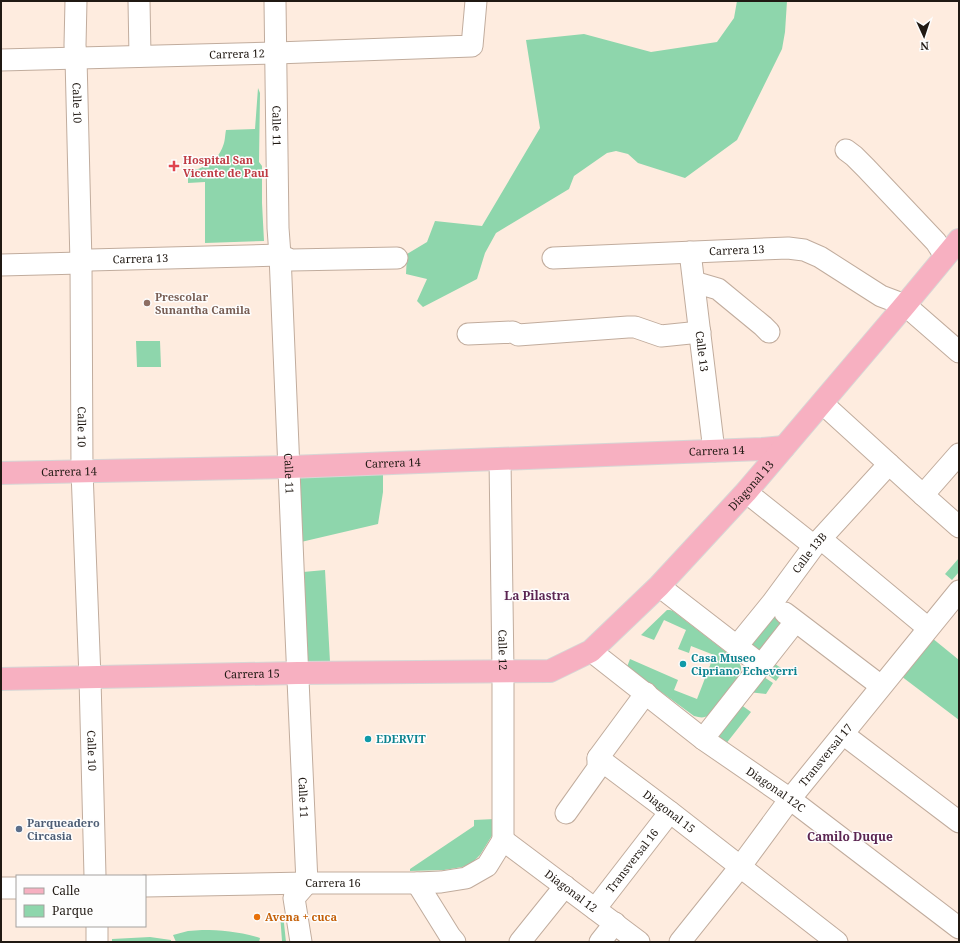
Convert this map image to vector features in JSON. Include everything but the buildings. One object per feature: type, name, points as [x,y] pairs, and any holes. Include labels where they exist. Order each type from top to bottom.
[{"type":"main road","name":"Diagonal 13","points":[[503,671],[550,672],[591,651],[659,586],[746,492],[959,240]]},
{"type":"main road","name":"Carrera 14","points":[[1,473],[288,467],[784,447]]},
{"type":"main road","name":"Carrera 15","points":[[1,679],[298,673],[503,671]]},
{"type":"street","name":"Calle 10","points":[[76,1],[75,45],[81,263],[82,471],[90,678],[95,875]]},
{"type":"street","points":[[139,1],[140,56]]},
{"type":"street","name":"Calle 11","points":[[275,1],[278,228],[307,883]]},
{"type":"street","name":"Carrera 12","points":[[1,60],[472,46],[476,1]]},
{"type":"street","points":[[846,150],[858,160],[936,242],[945,256]]},
{"type":"street","name":"Carrera 13","points":[[553,258],[788,248],[804,250],[820,257],[881,296],[905,305]]},
{"type":"street","name":"Calle 13","points":[[690,252],[714,451]]},
{"type":"street","name":"Carrera 13","points":[[1,265],[81,263],[90,260],[280,255],[291,260],[397,258]]},
{"type":"street","points":[[694,282],[718,289],[763,326],[768,332]]},
{"type":"street","points":[[905,305],[959,352]]},
{"type":"street","points":[[468,334],[513,332],[518,335],[628,327],[635,327],[661,336],[700,332]]},
{"type":"street","points":[[822,403],[959,527]]},
{"type":"street","points":[[923,495],[959,454]]},
{"type":"street","name":"Calle 12","points":[[500,459],[503,671],[503,840]]},
{"type":"street","name":"Calle 13B","points":[[737,646],[818,543],[889,464]]},
{"type":"street","points":[[746,492],[818,543],[928,628]]},
{"type":"street","points":[[659,586],[761,665]]},
{"type":"street","name":"Transversal 17","points":[[680,942],[740,867],[790,799],[959,590]]},
{"type":"street","points":[[772,603],[881,686]]},
{"type":"street","points":[[704,738],[795,622]]},
{"type":"street","name":"Diagonal 12C","points":[[591,651],[704,738],[790,799],[959,928]]},
{"type":"street","points":[[566,813],[598,768],[598,758],[646,693]]},
{"type":"street","points":[[843,734],[959,822]]},
{"type":"street","name":"Diagonal 15","points":[[598,758],[837,942]]},
{"type":"street","name":"Transversal 16","points":[[595,909],[670,812]]},
{"type":"street","name":"Carrera 16","points":[[146,886],[441,882],[466,878],[487,866],[503,840]]},
{"type":"street","name":"Diagonal 12","points":[[503,840],[639,942]]},
{"type":"street","points":[[301,942],[294,898],[307,883]]},
{"type":"street","points":[[416,883],[455,942]]},
{"type":"street","points":[[520,942],[565,886]]},
{"type":"street","points":[[1,888],[16,888]]},
{"type":"street","points":[[600,942],[615,924]]},
{"type":"street","points":[[97,927],[97,942]]},
{"type":"street","points":[[953,942],[959,935]]},
{"type":"green space","points":[[737,1],[787,1],[785,32],[782,49],[737,140],[685,178],[638,163],[628,154],[616,151],[607,153],[574,176],[569,189],[496,233],[485,253],[477,279],[423,307],[417,301],[427,279],[406,274],[407,254],[427,242],[435,221],[482,226],[540,128],[526,40],[584,34],[651,52],[717,42],[734,18]]},
{"type":"green space","points":[[258,88],[260,93],[259,162],[262,166],[264,241],[205,243],[205,182],[188,183],[188,172],[209,164],[217,157],[224,144],[226,130],[255,129]]},
{"type":"green space","points":[[136,341],[160,341],[161,367],[137,367]]},
{"type":"green space","points":[[383,471],[383,492],[378,524],[301,542],[297,475]]},
{"type":"green space","points":[[959,558],[959,572],[952,580],[945,574]]},
{"type":"green space","points":[[325,570],[330,662],[308,662],[303,572]]},
{"type":"green space","points":[[667,610],[673,611],[739,662],[741,667],[741,674],[708,716],[694,716],[627,667],[630,659],[678,680],[674,690],[697,699],[714,655],[691,646],[689,653],[678,649],[686,630],[664,620],[654,640],[641,635]]},
{"type":"green space","points":[[771,613],[785,621],[762,655],[747,649]]},
{"type":"green space","points":[[932,638],[959,660],[959,720],[901,676]]},
{"type":"green space","points":[[772,662],[784,670],[776,681],[764,672]]},
{"type":"green space","points":[[761,675],[773,683],[766,694],[748,692]]},
{"type":"green space","points":[[740,704],[751,712],[725,745],[716,735]]},
{"type":"green space","points":[[495,819],[493,834],[480,855],[472,863],[462,867],[444,870],[410,871],[410,869],[474,826],[474,820]]},
{"type":"green space","points":[[280,914],[283,914],[286,942],[276,942],[282,941]]},
{"type":"green space","points":[[217,930],[246,934],[260,938],[259,942],[176,942],[173,935],[188,931]]},
{"type":"green space","points":[[150,937],[171,940],[171,942],[112,942],[112,939]]},
{"type":"place","name":"Hospital San Vicente de Paul","points":[[174,166]]},
{"type":"place","name":"Prescolar Sunantha Camila","points":[[147,303]]},
{"type":"place","name":"Casa Museo Cipriano Echeverri","points":[[683,664]]},
{"type":"place","name":"EDERVIT","points":[[368,739]]},
{"type":"place","name":"Parqueadero Circasia","points":[[19,829]]},
{"type":"place","name":"Avena + cuca","points":[[257,917]]},
{"type":"district","name":"La Pilastra","points":[[537,596]]},
{"type":"district","name":"Camilo Duque","points":[[850,837]]}]
